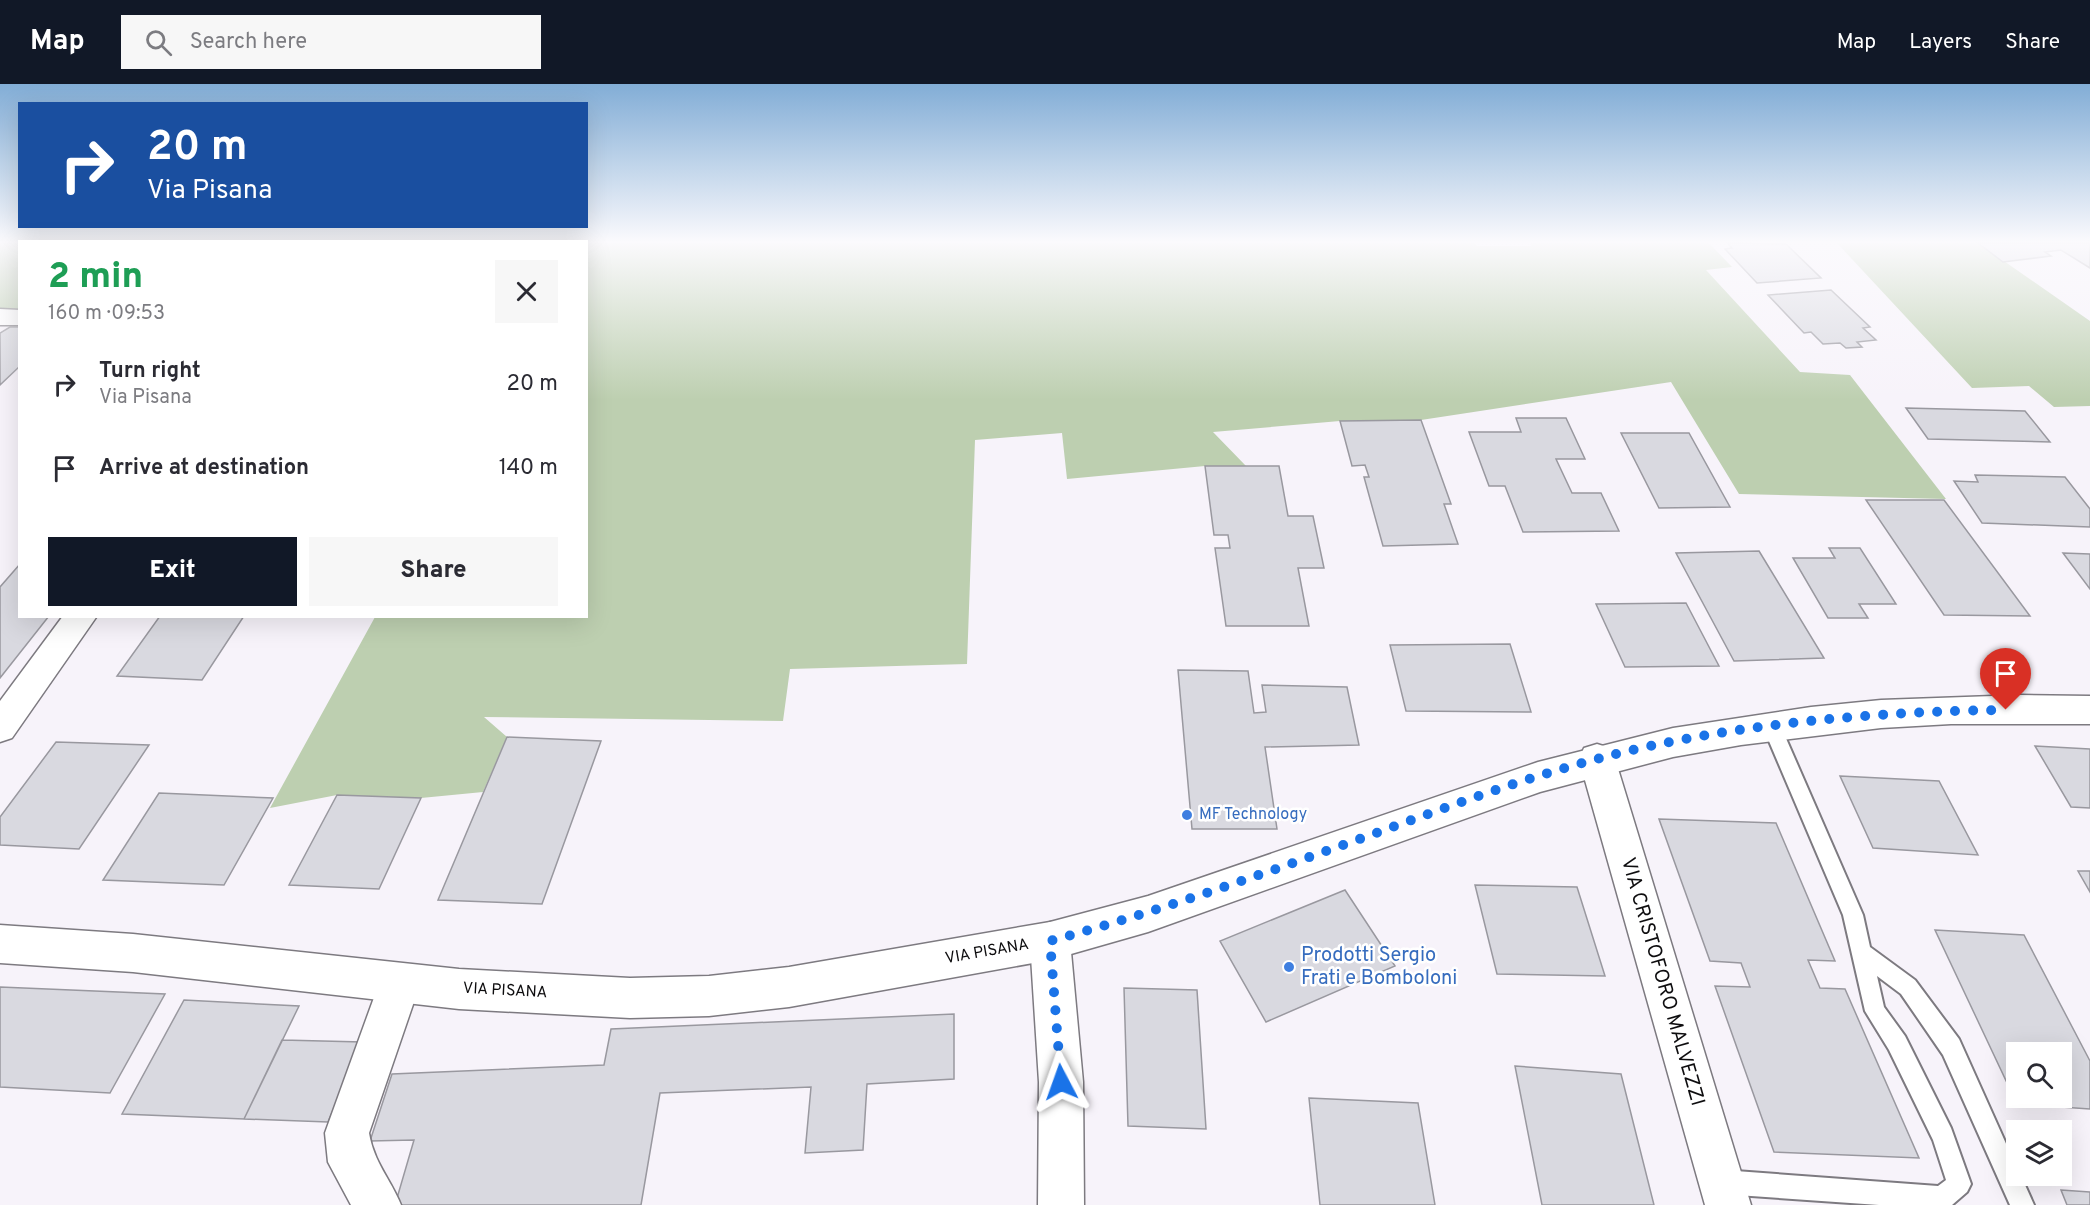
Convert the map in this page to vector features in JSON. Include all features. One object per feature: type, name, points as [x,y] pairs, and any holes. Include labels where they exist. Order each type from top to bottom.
[{"type":"main road","points":[[0,317],[18,318]]},
{"type":"main road","points":[[0,728],[80,618]]},
{"type":"main road","name":"VIA PISANA","points":[[0,944],[133,952],[399,984],[630,998],[709,996],[789,987],[1050,941],[1148,914],[1446,807],[1597,759],[1689,739],[1858,717],[1983,710],[2090,710]]},
{"type":"main road","name":"VIA CRISTOFORO MALVEZZI","points":[[1597,759],[1725,1193]]},
{"type":"main road","points":[[1050,941],[1061,1082],[1061,1205]]},
{"type":"main road","points":[[378,1205],[351,1162],[347,1133],[399,984]]},
{"type":"lane","points":[[1725,1193],[1942,1198],[1959,1184],[1943,1136],[1897,1043],[1875,1011],[1853,915],[1772,727]]},
{"type":"lane","points":[[1861,952],[1908,987],[1951,1047],[2022,1205]]},
{"type":"green space","points":[[0,295],[18,295],[18,309],[0,308]]},
{"type":"green space","points":[[588,295],[1729,295],[1800,372],[1850,375],[1946,499],[1739,494],[1671,382],[1421,420],[1340,421],[1213,432],[1246,466],[1205,466],[1067,479],[1062,433],[975,440],[967,664],[790,669],[783,721],[484,717],[507,737],[483,792],[421,798],[337,795],[270,808],[374,618],[588,618]]},
{"type":"green space","points":[[1886,295],[2053,295],[2090,321],[2090,406],[2054,407],[2029,386],[1972,388]]},
{"type":"building","points":[[1768,295],[1837,295],[1870,327],[1863,328],[1876,340],[1857,342],[1862,347],[1846,348],[1840,343],[1823,344],[1811,332],[1804,333]]},
{"type":"building","points":[[10,327],[18,327],[18,368],[0,385],[0,333]]},
{"type":"building","points":[[1906,408],[2025,411],[2050,442],[1928,439]]},
{"type":"building","points":[[1516,418],[1566,418],[1585,459],[1556,459],[1572,493],[1601,493],[1619,531],[1523,532],[1505,486],[1489,486],[1469,432],[1521,432]]},
{"type":"building","points":[[1421,420],[1451,504],[1444,504],[1458,544],[1383,546],[1364,477],[1369,477],[1365,465],[1352,466],[1340,421]]},
{"type":"building","points":[[1621,433],[1689,433],[1730,507],[1659,508]]},
{"type":"building","points":[[1205,466],[1279,466],[1288,516],[1313,516],[1324,568],[1298,568],[1309,626],[1226,626],[1215,548],[1230,548],[1228,535],[1214,535]]},
{"type":"building","points":[[1975,475],[2065,477],[2090,509],[2090,527],[1982,523],[1954,481],[1978,482]]},
{"type":"building","points":[[1866,500],[1944,500],[2030,616],[1944,615]]},
{"type":"building","points":[[1829,548],[1860,548],[1896,604],[1859,604],[1868,618],[1828,618],[1793,558],[1835,558]]},
{"type":"building","points":[[1759,551],[1824,658],[1734,661],[1676,553]]},
{"type":"building","points":[[2063,553],[2090,554],[2090,589]]},
{"type":"building","points":[[18,566],[18,618],[47,618],[0,678],[0,587]]},
{"type":"building","points":[[1686,603],[1719,666],[1625,667],[1596,604]]},
{"type":"building","points":[[159,618],[243,618],[202,680],[117,676]]},
{"type":"building","points":[[1510,644],[1531,712],[1406,711],[1390,645]]},
{"type":"building","points":[[1178,670],[1248,671],[1254,713],[1266,712],[1262,685],[1347,687],[1359,745],[1265,747],[1277,829],[1192,829]]},
{"type":"building","points":[[507,737],[601,741],[542,904],[438,900]]},
{"type":"building","points":[[56,742],[149,745],[79,849],[0,845],[0,817]]},
{"type":"building","points":[[2035,746],[2090,749],[2090,808],[2071,807]]},
{"type":"building","points":[[1840,776],[1939,781],[1978,855],[1873,848]]},
{"type":"building","points":[[159,793],[273,798],[224,885],[103,880]]},
{"type":"building","points":[[337,795],[421,798],[379,889],[289,885]]},
{"type":"building","points":[[1659,819],[1776,823],[1835,961],[1808,960],[1820,988],[1845,989],[1919,1158],[1774,1152],[1715,986],[1750,987],[1741,963],[1710,961]]},
{"type":"building","points":[[2078,871],[2090,871],[2090,892]]},
{"type":"building","points":[[1475,885],[1577,887],[1605,976],[1497,974]]},
{"type":"building","points":[[1345,890],[1395,966],[1266,1022],[1220,941]]},
{"type":"building","points":[[1935,930],[2024,935],[2090,1061],[2090,1109],[2072,1108],[2072,1042],[2006,1042],[2006,1081]]},
{"type":"building","points":[[0,987],[165,994],[110,1093],[0,1087]]},
{"type":"building","points":[[1124,988],[1197,990],[1206,1129],[1128,1126]]},
{"type":"building","points":[[184,1000],[299,1006],[244,1119],[122,1114]]},
{"type":"building","points":[[954,1014],[954,1079],[867,1084],[863,1150],[805,1153],[811,1087],[660,1093],[641,1205],[395,1205],[414,1140],[370,1141],[392,1074],[604,1065],[611,1029]]},
{"type":"building","points":[[282,1040],[362,1042],[328,1122],[244,1119]]},
{"type":"building","points":[[1515,1066],[1621,1074],[1654,1205],[1542,1205]]},
{"type":"building","points":[[1309,1098],[1418,1103],[1435,1205],[1320,1205]]},
{"type":"building","points":[[2061,1190],[2090,1192],[2090,1205],[2067,1205]]},
{"type":"place","name":"MF Technology","points":[[1187,815]]},
{"type":"place","name":"Prodotti Sergio Frati e Bomboloni","points":[[1289,967]]},
{"type":"route","points":[[1061,1082],[1050,941],[1148,914],[1446,807],[1597,759],[1689,739],[1772,727],[1858,717],[2006,710]]}]
